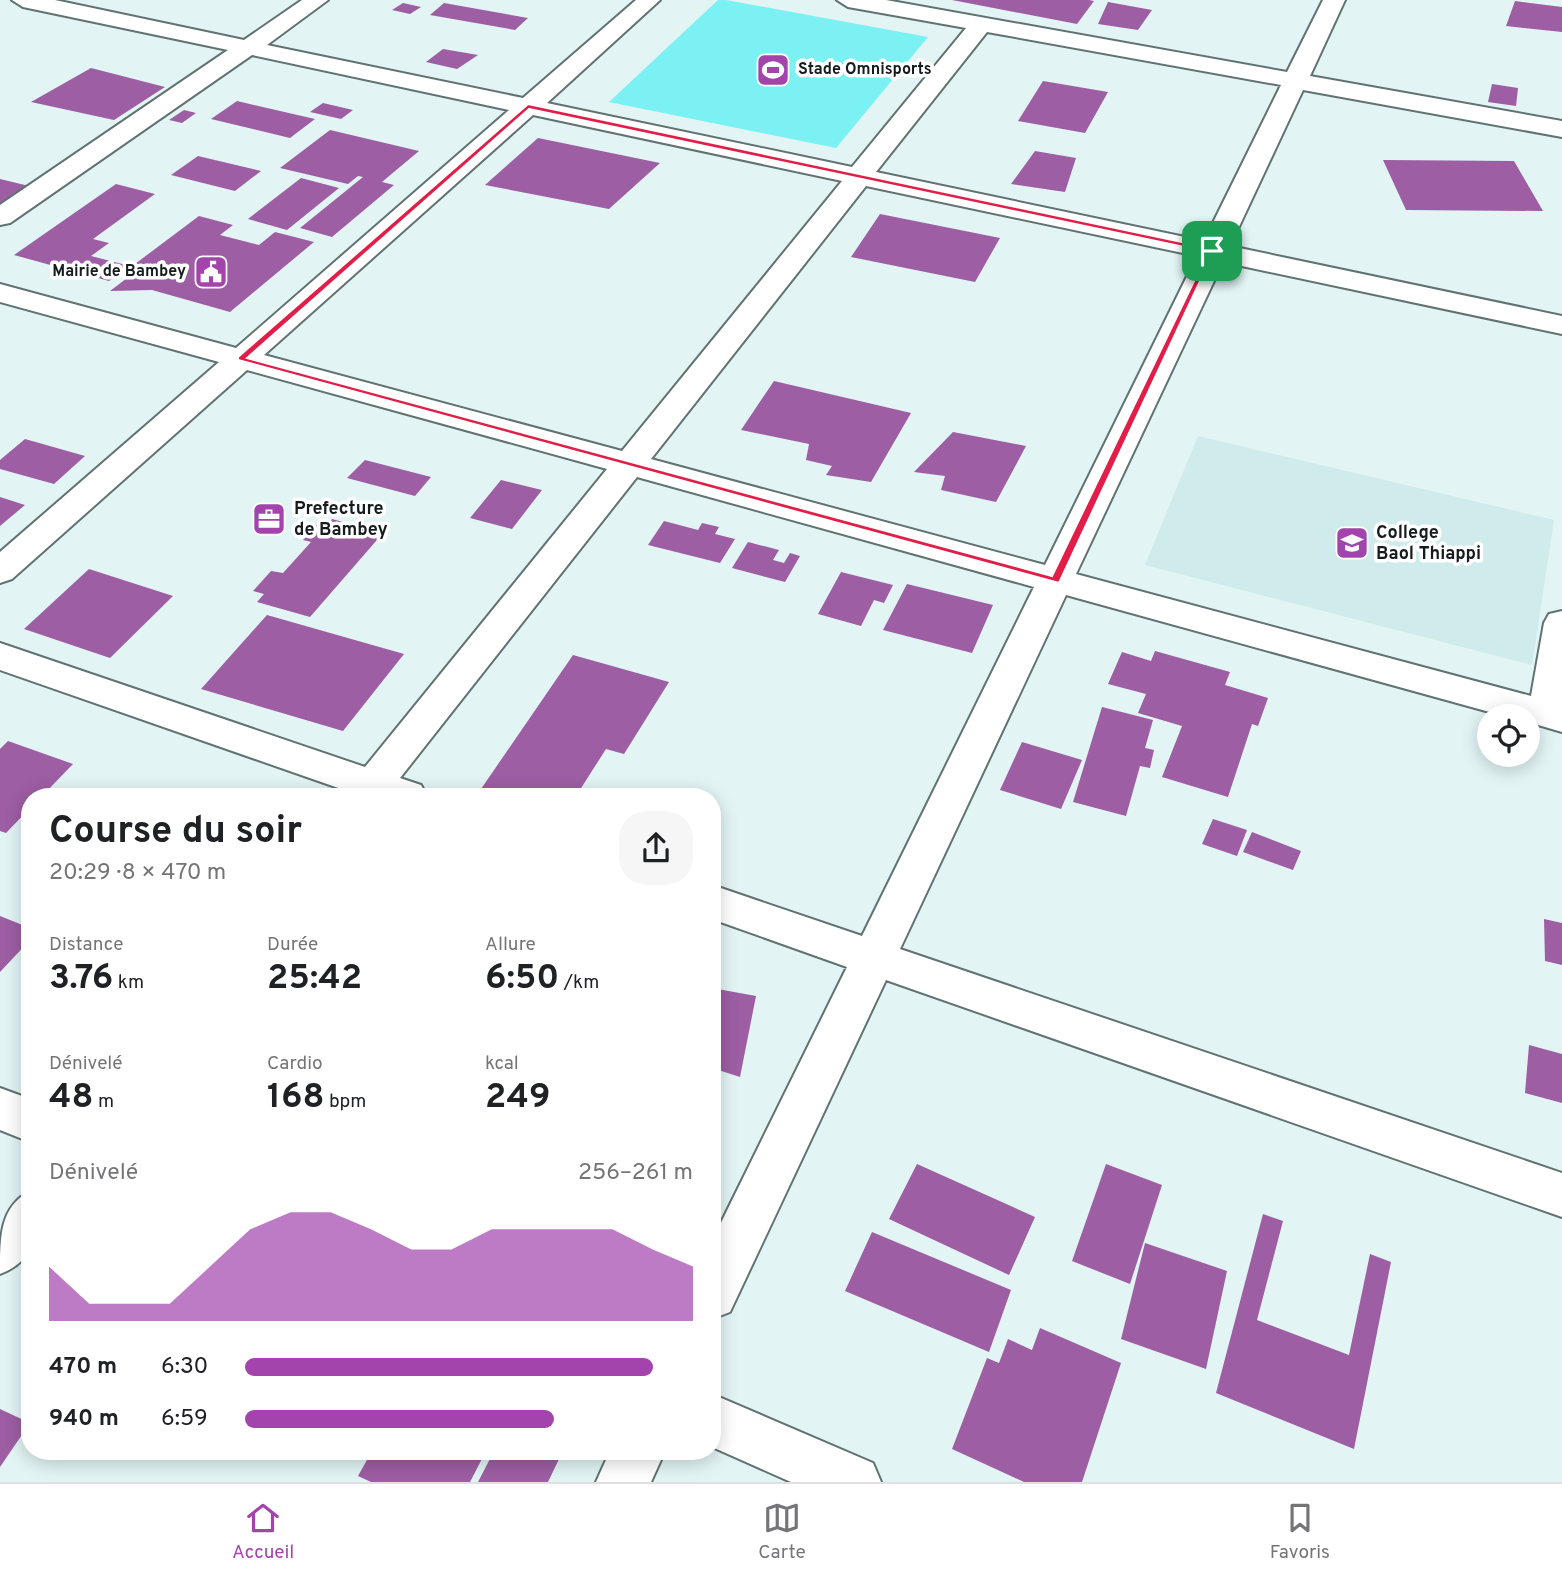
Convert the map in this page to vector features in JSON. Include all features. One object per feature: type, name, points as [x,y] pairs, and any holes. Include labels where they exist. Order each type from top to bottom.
[{"type":"street","points":[[23,0],[1562,325]]},
{"type":"street","points":[[0,217],[317,0]]},
{"type":"street","points":[[0,571],[649,0]]},
{"type":"street","points":[[848,0],[1562,129]]},
{"type":"street","points":[[721,1276],[1334,0]]},
{"type":"street","points":[[384,788],[629,464],[981,24]]},
{"type":"street","points":[[0,293],[1555,716],[1562,623]]},
{"type":"street","points":[[0,656],[370,788]]},
{"type":"street","points":[[721,905],[1562,1195]]},
{"type":"street","points":[[0,1108],[21,1117]]},
{"type":"street","points":[[0,1251],[21,1224]]},
{"type":"street","points":[[721,1424],[854,1482]]},
{"type":"street","points":[[623,1482],[634,1460]]},
{"type":"shaded area","name":"Stade Omnisports","points":[[718,0],[928,37],[836,148],[609,102]]},
{"type":"shaded area","name":"College Baol Thiappi","points":[[1198,436],[1554,520],[1532,665],[1145,565]]},
{"type":"building","points":[[952,0],[1089,0],[1094,1],[1077,24]]},
{"type":"building","points":[[1515,1],[1562,7],[1562,32],[1506,26]]},
{"type":"building","points":[[1108,2],[1152,10],[1138,30],[1098,24]]},
{"type":"building","points":[[403,3],[421,7],[410,14],[392,10]]},
{"type":"building","points":[[444,3],[528,18],[515,30],[430,15]]},
{"type":"building","points":[[443,49],[478,55],[457,69],[426,62]]},
{"type":"building","points":[[91,68],[165,87],[114,120],[31,102]]},
{"type":"building","points":[[1043,81],[1108,92],[1085,133],[1018,121]]},
{"type":"building","points":[[1492,84],[1518,88],[1516,106],[1488,102]]},
{"type":"building","points":[[237,101],[315,119],[290,138],[211,119]]},
{"type":"building","points":[[323,103],[353,110],[341,119],[310,112]]},
{"type":"building","points":[[184,110],[196,113],[182,123],[169,120]]},
{"type":"building","points":[[330,130],[419,151],[382,182],[394,185],[332,237],[300,228],[363,177],[358,176],[348,184],[280,168]]},
{"type":"building","points":[[538,138],[660,163],[609,209],[485,185]]},
{"type":"building","points":[[1035,151],[1076,158],[1065,192],[1011,184]]},
{"type":"building","points":[[198,156],[261,171],[235,191],[171,175]]},
{"type":"building","points":[[1383,160],[1514,161],[1543,211],[1406,210]]},
{"type":"building","points":[[301,178],[339,188],[287,230],[248,219]]},
{"type":"building","points":[[0,179],[29,186],[0,206]]},
{"type":"building","points":[[116,184],[155,194],[93,239],[109,243],[91,256],[130,266],[109,281],[14,255]]},
{"type":"building","points":[[880,214],[1000,238],[975,282],[851,257]]},
{"type":"building","points":[[199,216],[233,225],[220,235],[259,245],[275,232],[314,242],[230,312],[152,290],[110,291],[143,266],[135,264]]},
{"type":"building","points":[[774,381],[911,413],[871,482],[826,475],[832,466],[806,460],[809,444],[741,430]]},
{"type":"building","points":[[953,432],[1026,446],[996,502],[941,490],[945,476],[914,472]]},
{"type":"building","points":[[25,439],[85,456],[54,484],[0,469],[0,460]]},
{"type":"building","points":[[365,460],[431,477],[415,496],[347,478]]},
{"type":"building","points":[[501,480],[542,490],[512,529],[470,518]]},
{"type":"building","points":[[0,497],[25,505],[0,526]]},
{"type":"building","points":[[332,519],[383,533],[310,617],[257,602],[264,594],[253,591],[271,571],[283,573],[311,542],[303,540],[316,525],[325,527]]},
{"type":"building","points":[[664,521],[698,530],[702,523],[719,527],[715,534],[735,539],[720,563],[648,545]]},
{"type":"building","points":[[748,542],[779,550],[773,560],[784,563],[790,553],[800,556],[785,582],[732,568]]},
{"type":"building","points":[[89,569],[173,596],[110,658],[24,629]]},
{"type":"building","points":[[841,572],[893,585],[884,603],[874,600],[861,626],[818,614]]},
{"type":"building","points":[[907,584],[993,605],[972,653],[883,630]]},
{"type":"building","points":[[267,615],[404,654],[343,731],[201,689]]},
{"type":"building","points":[[1155,651],[1230,672],[1225,685],[1268,698],[1258,726],[1252,724],[1228,797],[1162,777],[1182,726],[1138,713],[1146,694],[1108,684],[1122,652],[1151,661]]},
{"type":"building","points":[[573,655],[669,682],[624,754],[606,749],[581,788],[482,788]]},
{"type":"building","points":[[1102,707],[1153,720],[1145,748],[1154,750],[1150,768],[1140,766],[1126,816],[1073,802]]},
{"type":"building","points":[[8,741],[73,764],[50,788],[21,788],[21,817],[6,833],[0,831],[0,749]]},
{"type":"building","points":[[1022,742],[1082,760],[1061,809],[1000,790]]},
{"type":"building","points":[[1213,819],[1247,830],[1237,856],[1202,844]]},
{"type":"building","points":[[1252,832],[1301,851],[1293,870],[1243,852]]},
{"type":"building","points":[[0,916],[21,924],[21,950],[0,972]]},
{"type":"building","points":[[1544,919],[1562,923],[1562,965],[1545,961]]},
{"type":"building","points":[[721,990],[756,996],[740,1077],[721,1071]]},
{"type":"building","points":[[1529,1045],[1562,1054],[1562,1103],[1525,1093]]},
{"type":"building","points":[[917,1164],[1035,1217],[1009,1275],[889,1219]]},
{"type":"building","points":[[1106,1164],[1162,1185],[1130,1284],[1072,1261]]},
{"type":"building","points":[[1263,1214],[1283,1221],[1257,1320],[1349,1355],[1370,1254],[1391,1262],[1354,1449],[1216,1393]]},
{"type":"building","points":[[872,1232],[1011,1290],[989,1352],[845,1291]]},
{"type":"building","points":[[1145,1243],[1227,1271],[1206,1369],[1121,1339]]},
{"type":"building","points":[[1040,1328],[1121,1363],[1082,1482],[1024,1482],[952,1449],[987,1358],[999,1363],[1008,1339],[1032,1350]]},
{"type":"building","points":[[0,1409],[21,1419],[21,1436],[0,1467]]},
{"type":"building","points":[[367,1460],[481,1460],[470,1482],[371,1482],[358,1476]]},
{"type":"building","points":[[489,1460],[559,1460],[548,1482],[478,1482]]},
{"type":"place","name":"Stade Omnisports","points":[[773,70]]},
{"type":"place","name":"Mairie de Bambey","points":[[211,272]]},
{"type":"place","name":"Prefecture de Bambey","points":[[269,519]]},
{"type":"place","name":"College Baol Thiappi","points":[[1352,543]]},
{"type":"route","points":[[528,107],[1212,251],[1055,580],[241,359],[528,107]]}]
